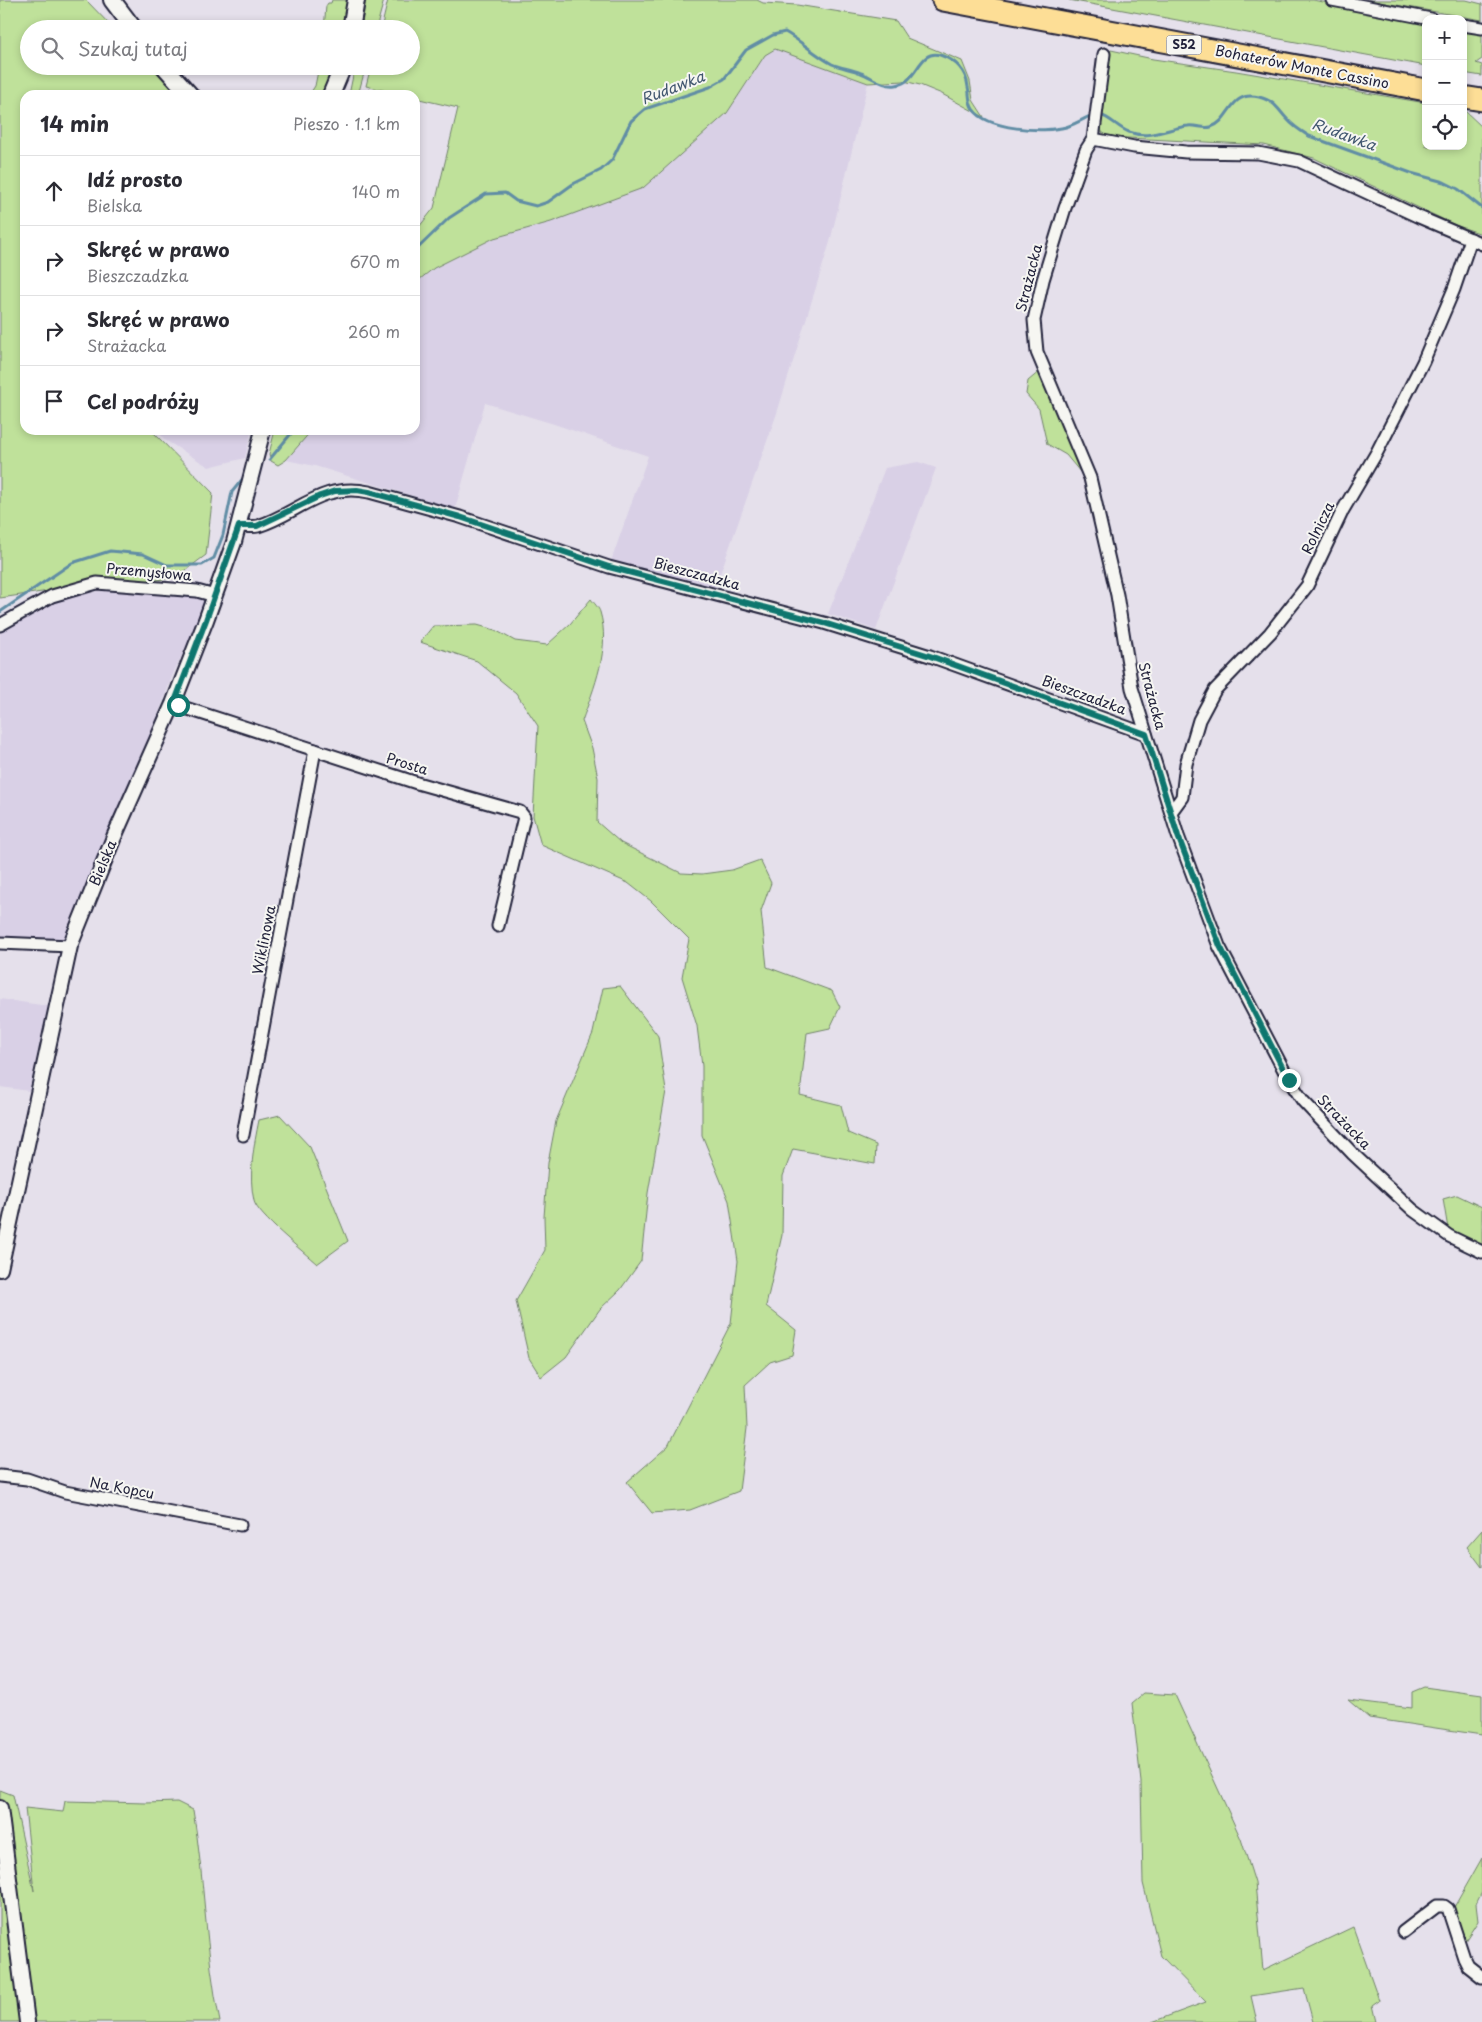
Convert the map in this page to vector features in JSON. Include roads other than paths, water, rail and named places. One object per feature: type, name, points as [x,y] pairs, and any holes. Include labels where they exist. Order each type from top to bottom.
[{"type":"highway","name":"Bohaterów Monte Cassino","points":[[943,0],[1422,89]]},
{"type":"highway","name":"Bohaterów Monte Cassino","points":[[1019,0],[1422,74]]},
{"type":"highway","points":[[1467,83],[1482,86]]},
{"type":"highway","points":[[1467,98],[1482,100]]},
{"type":"main road","points":[[112,0],[127,20]]},
{"type":"main road","points":[[353,20],[356,0]]},
{"type":"main road","points":[[172,75],[186,90]]},
{"type":"main road","points":[[333,90],[340,75]]},
{"type":"main road","points":[[342,90],[343,75]]},
{"type":"street","points":[[1332,0],[1422,17]]},
{"type":"street","points":[[1467,26],[1482,28]]},
{"type":"street","name":"Strażacka","points":[[1104,54],[1093,139],[1086,150],[1065,208],[1042,280],[1034,320],[1037,352],[1090,478],[1117,595],[1132,688],[1146,734],[1171,812],[1220,946],[1289,1080],[1302,1101],[1353,1154],[1413,1210],[1449,1236],[1482,1252]]},
{"type":"street","points":[[1093,139],[1134,147],[1186,152],[1258,153],[1299,161],[1482,244]]},
{"type":"street","name":"Rolnicza","points":[[1171,812],[1182,797],[1186,764],[1199,720],[1215,690],[1270,633],[1307,586],[1343,510],[1377,452],[1422,362],[1454,288],[1471,239]]},
{"type":"street","name":"Bielska","points":[[0,1269],[70,946],[110,846],[174,704],[215,596],[239,526],[262,435]]},
{"type":"street","name":"Bieszczadzka","points":[[239,526],[257,526],[320,496],[335,491],[357,490],[369,492],[460,517],[609,567],[824,623],[938,659],[1146,734]]},
{"type":"street","name":"Przemysłowa","points":[[0,625],[52,596],[97,583],[197,591],[215,596]]},
{"type":"street","name":"Prosta","points":[[174,704],[417,783],[520,812],[524,817],[498,926]]},
{"type":"street","name":"Wiklinowa","points":[[243,1135],[315,750]]},
{"type":"street","points":[[0,943],[70,946]]},
{"type":"street","name":"Na Kopcu","points":[[0,1476],[27,1479],[65,1492],[240,1525]]},
{"type":"street","points":[[0,1808],[27,2022]]},
{"type":"street","points":[[1403,1932],[1437,1906],[1444,1906],[1448,1909],[1468,1966],[1482,1977]]},
{"type":"waterway","name":"Rudawka","points":[[420,246],[449,218],[486,194],[505,193],[516,201],[536,206],[548,202],[573,184],[601,170],[612,160],[631,121],[645,109],[710,87],[724,79],[746,50],[773,35],[785,32],[832,64],[858,72],[887,85],[896,85],[909,79],[922,61],[933,54],[945,57],[959,66],[965,76],[970,103],[973,109],[990,122],[1003,126],[1044,130],[1056,129],[1070,126],[1094,114]]},
{"type":"waterway","name":"Rudawka","points":[[1100,115],[1129,132],[1144,135],[1188,126],[1206,128],[1218,124],[1231,107],[1242,98],[1249,96],[1259,97],[1273,104],[1293,125],[1309,136],[1411,173],[1444,182],[1458,189],[1482,208]]},
{"type":"waterway","name":"Rudawka","points":[[270,459],[290,435]]},
{"type":"waterway","name":"Rudawka","points":[[0,612],[72,563],[110,551],[143,554],[167,565],[202,565],[214,558],[223,535],[232,492],[245,476]]}]
